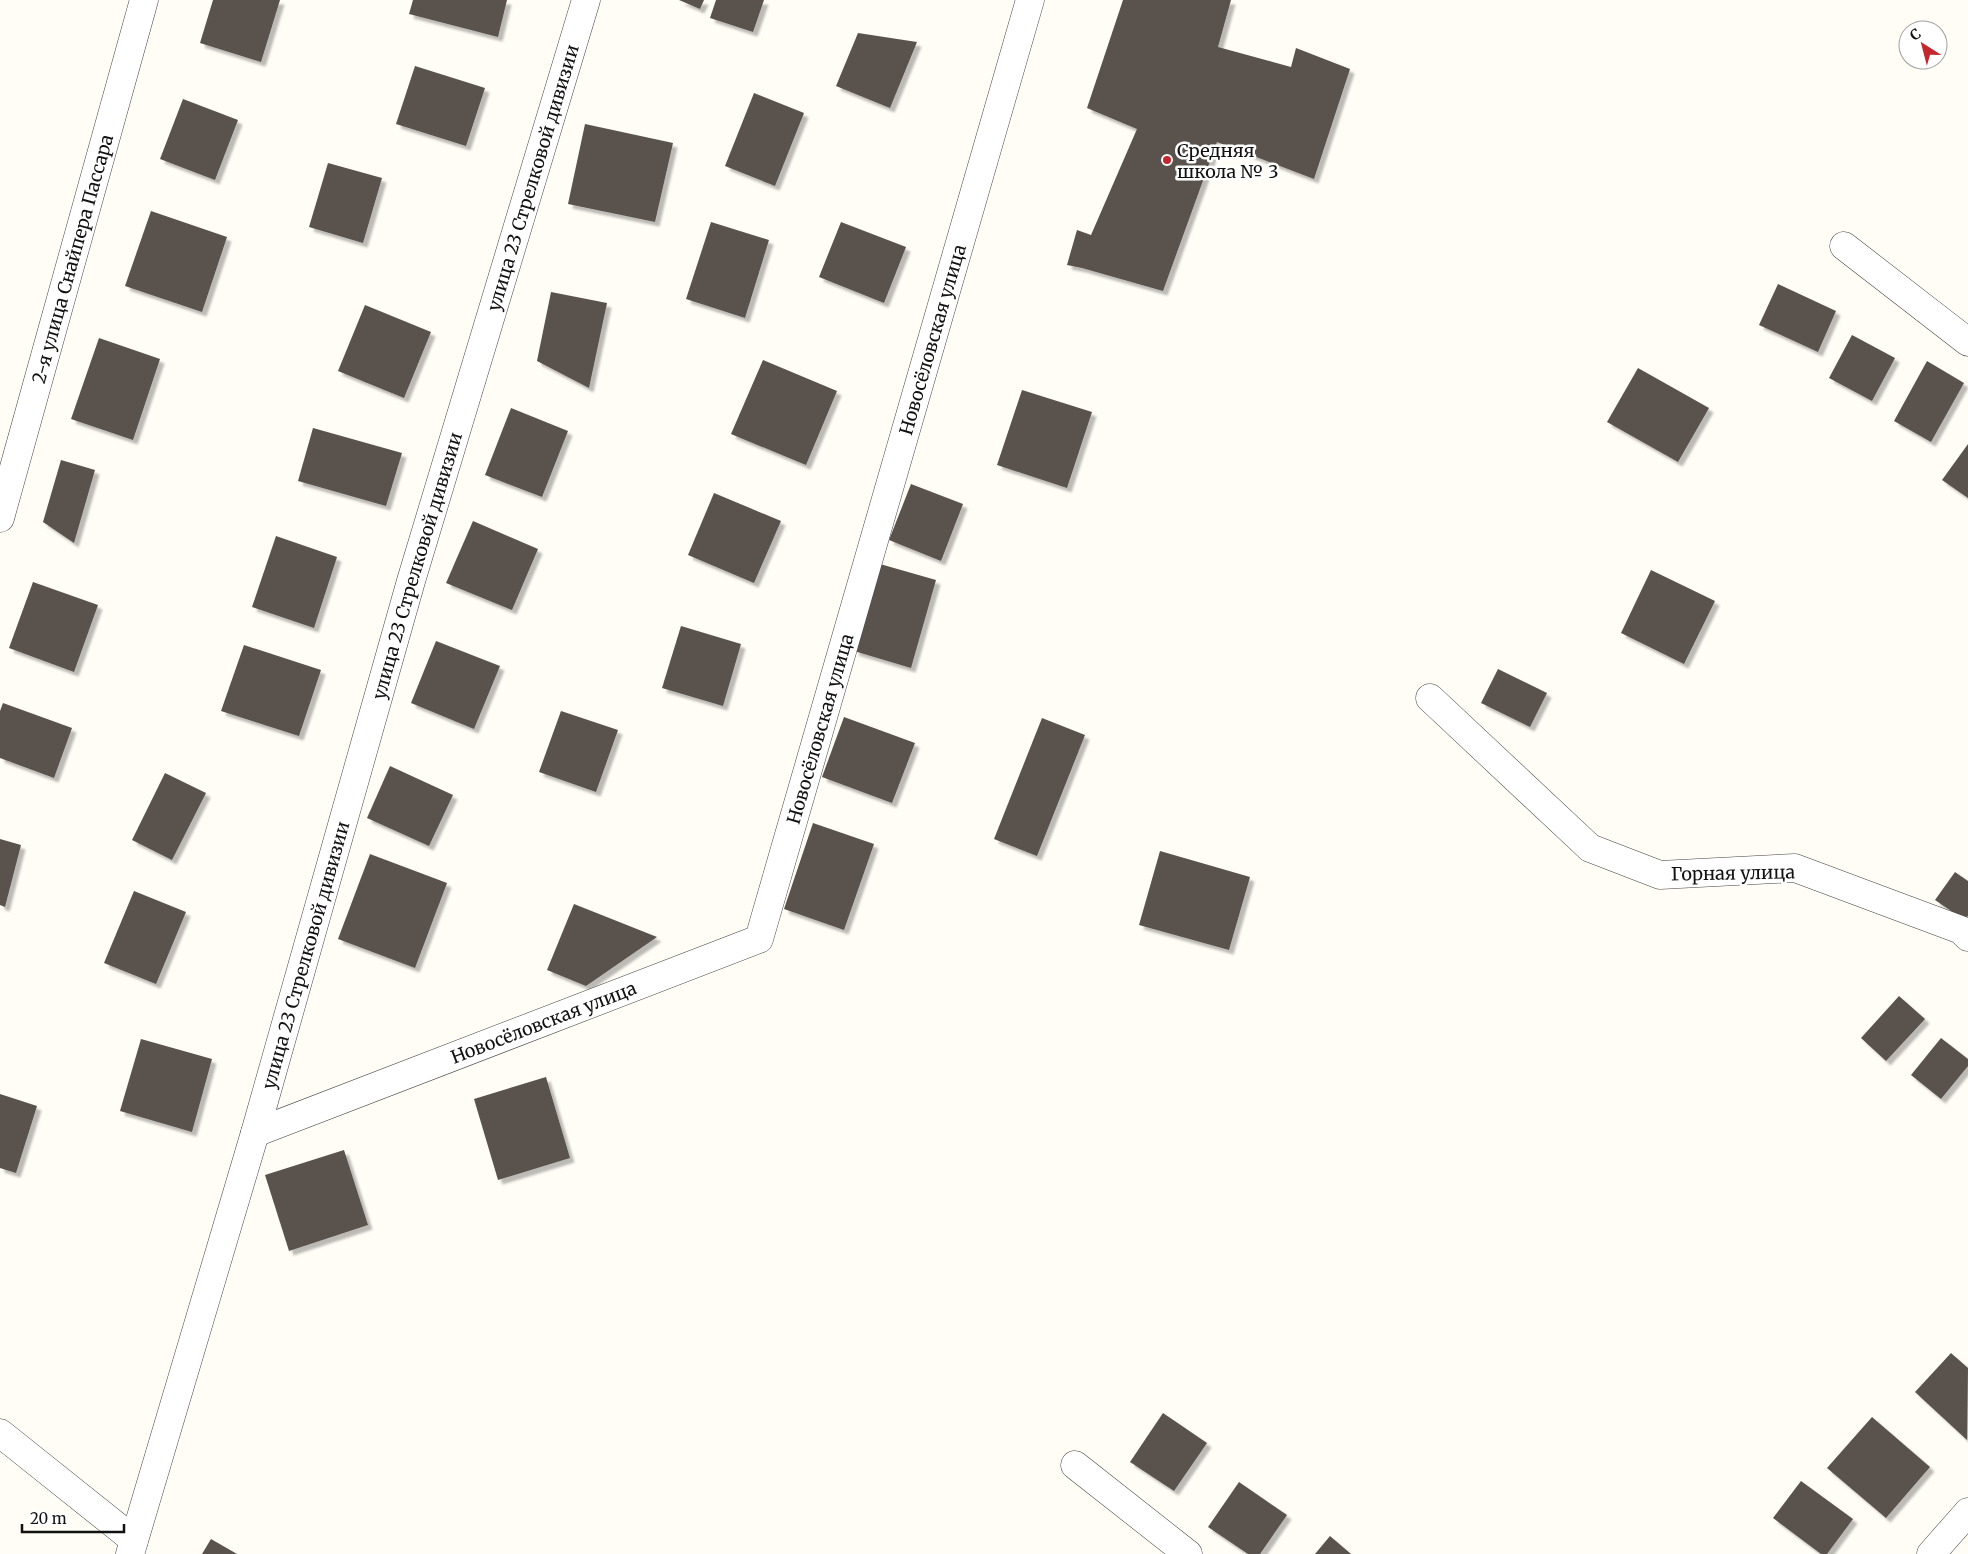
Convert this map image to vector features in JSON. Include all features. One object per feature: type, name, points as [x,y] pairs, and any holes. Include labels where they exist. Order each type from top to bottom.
[{"type":"street","name":"2-я улица Снайпера Пассара","points":[[0,518],[144,0]]},
{"type":"street","name":"улица 23 Стрелковой дивизии","points":[[132,1547],[255,1133],[411,581],[586,0]]},
{"type":"street","name":"Новосёловская улица","points":[[255,1133],[759,939],[1030,0]]},
{"type":"street","points":[[1844,246],[1968,342]]},
{"type":"street","name":"Горная улица","points":[[1430,698],[1590,848],[1660,875],[1795,868],[1961,930],[1968,937]]},
{"type":"street","points":[[0,1433],[132,1547]]},
{"type":"street","points":[[1075,1464],[1188,1554]]},
{"type":"street","points":[[1931,1554],[1968,1512]]},
{"type":"building","points":[[213,0],[280,0],[261,62],[200,43]]},
{"type":"building","points":[[413,0],[507,0],[498,37],[409,14]]},
{"type":"building","points":[[679,0],[704,0],[700,9]]},
{"type":"building","points":[[716,0],[764,0],[753,32],[710,18]]},
{"type":"building","name":"Средняя школа № 3","points":[[1123,0],[1231,0],[1218,47],[1291,67],[1296,48],[1350,69],[1314,179],[1217,142],[1163,291],[1067,265],[1077,230],[1091,235],[1137,129],[1087,108]]},
{"type":"building","points":[[858,33],[917,42],[890,108],[836,86]]},
{"type":"building","points":[[415,66],[485,88],[466,146],[396,124]]},
{"type":"building","points":[[754,93],[804,113],[775,186],[725,166]]},
{"type":"building","points":[[183,99],[238,120],[215,180],[160,159]]},
{"type":"building","points":[[585,124],[673,143],[655,222],[568,204]]},
{"type":"building","points":[[328,163],[382,178],[363,243],[309,227]]},
{"type":"building","points":[[151,211],[227,237],[202,312],[125,286]]},
{"type":"building","points":[[711,222],[769,240],[745,318],[686,299]]},
{"type":"building","points":[[841,222],[906,247],[884,303],[819,277]]},
{"type":"building","points":[[1778,284],[1836,311],[1818,352],[1759,325]]},
{"type":"building","points":[[551,292],[607,303],[589,388],[537,361]]},
{"type":"building","points":[[365,305],[431,332],[404,398],[338,371]]},
{"type":"building","points":[[1852,335],[1895,358],[1872,401],[1829,378]]},
{"type":"building","points":[[99,338],[160,359],[133,440],[71,419]]},
{"type":"building","points":[[763,360],[837,391],[806,465],[731,434]]},
{"type":"building","points":[[1927,361],[1964,383],[1931,442],[1894,421]]},
{"type":"building","points":[[1638,368],[1709,408],[1678,462],[1607,422]]},
{"type":"building","points":[[1022,390],[1092,412],[1067,488],[997,465]]},
{"type":"building","points":[[511,408],[568,431],[542,497],[485,475]]},
{"type":"building","points":[[313,428],[402,453],[386,506],[298,481]]},
{"type":"building","points":[[1968,444],[1968,498],[1942,480]]},
{"type":"building","points":[[61,460],[95,470],[74,543],[43,522]]},
{"type":"building","points":[[911,484],[963,504],[941,561],[889,540]]},
{"type":"building","points":[[714,493],[781,521],[754,583],[688,555]]},
{"type":"building","points":[[473,521],[538,549],[512,610],[446,583]]},
{"type":"building","points":[[276,536],[337,557],[314,628],[252,607]]},
{"type":"building","points":[[880,564],[936,580],[911,668],[854,651]]},
{"type":"building","points":[[1651,570],[1715,601],[1684,664],[1621,633]]},
{"type":"building","points":[[33,582],[98,605],[74,672],[9,648]]},
{"type":"building","points":[[681,626],[741,644],[723,706],[662,688]]},
{"type":"building","points":[[436,641],[500,666],[474,729],[411,703]]},
{"type":"building","points":[[244,645],[321,670],[299,736],[221,711]]},
{"type":"building","points":[[1498,669],[1547,693],[1530,727],[1481,703]]},
{"type":"building","points":[[3,703],[72,728],[54,778],[0,758],[0,711]]},
{"type":"building","points":[[561,711],[618,730],[596,792],[539,772]]},
{"type":"building","points":[[844,717],[915,743],[892,803],[822,777]]},
{"type":"building","points":[[1042,718],[1085,735],[1037,856],[994,839]]},
{"type":"building","points":[[390,766],[453,795],[429,846],[367,818]]},
{"type":"building","points":[[165,773],[206,793],[172,860],[132,840]]},
{"type":"building","points":[[813,823],[874,844],[844,930],[784,909]]},
{"type":"building","points":[[0,839],[21,845],[5,907],[0,905]]},
{"type":"building","points":[[1160,851],[1250,877],[1229,950],[1139,925]]},
{"type":"building","points":[[370,854],[447,883],[415,968],[338,939]]},
{"type":"building","points":[[1955,872],[1968,881],[1968,916],[1963,919],[1935,900]]},
{"type":"building","points":[[134,891],[186,912],[156,984],[104,963]]},
{"type":"building","points":[[574,904],[657,937],[586,986],[547,970]]},
{"type":"building","points":[[1899,996],[1925,1019],[1886,1061],[1861,1038]]},
{"type":"building","points":[[1941,1038],[1968,1059],[1968,1066],[1941,1099],[1911,1075]]},
{"type":"building","points":[[141,1039],[212,1059],[192,1132],[120,1111]]},
{"type":"building","points":[[546,1077],[570,1158],[498,1180],[474,1099]]},
{"type":"building","points":[[0,1094],[37,1106],[16,1173],[0,1168]]},
{"type":"building","points":[[344,1150],[368,1225],[289,1251],[265,1175]]},
{"type":"building","points":[[1951,1353],[1968,1368],[1967,1440],[1915,1392]]},
{"type":"building","points":[[1163,1413],[1207,1443],[1174,1491],[1130,1462]]},
{"type":"building","points":[[1872,1417],[1930,1467],[1886,1518],[1827,1468]]},
{"type":"building","points":[[1801,1481],[1853,1519],[1827,1554],[1821,1554],[1773,1518]]},
{"type":"building","points":[[1239,1482],[1287,1515],[1260,1554],[1248,1554],[1208,1527]]},
{"type":"building","points":[[1330,1536],[1351,1554],[1315,1554]]},
{"type":"building","points":[[211,1539],[237,1554],[202,1554]]},
{"type":"place","name":"Средняя школа № 3","points":[[1167,160]]}]
